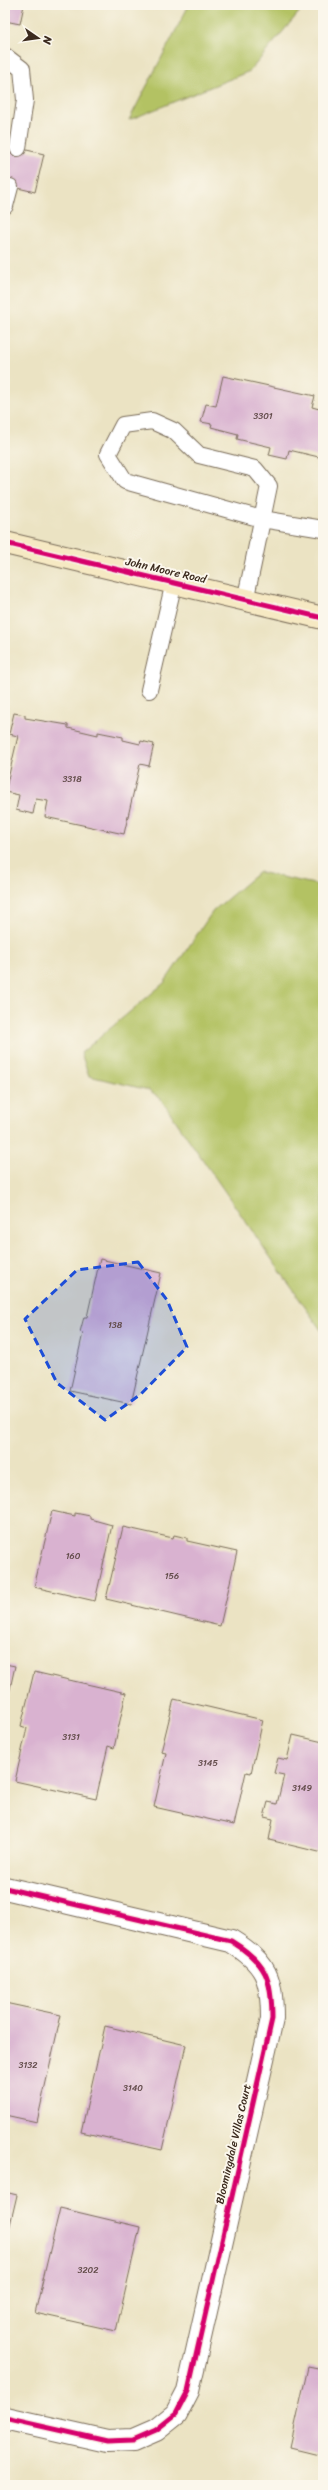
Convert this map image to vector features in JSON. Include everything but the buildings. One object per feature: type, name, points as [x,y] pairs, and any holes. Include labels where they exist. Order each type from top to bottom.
[{"type":"street","name":"John Moore Road","points":[[5,543],[323,618]]},
{"type":"street","name":"Bloomingdale Villas Court","points":[[5,1888],[231,1941],[251,1953],[265,1973],[272,1993],[272,2019],[188,2391],[176,2414],[156,2430],[133,2440],[107,2441],[5,2418]]},
{"type":"lane","points":[[5,56],[22,69],[25,100],[18,148]]},
{"type":"lane","points":[[5,206],[10,186]]},
{"type":"lane","points":[[246,600],[262,519],[270,486],[255,469],[199,455],[174,431],[152,421],[123,425],[108,454],[125,482],[262,519],[323,529]]},
{"type":"lane","points":[[149,690],[174,582]]},
{"type":"highlighted area","points":[[138,1262],[167,1300],[187,1347],[141,1394],[105,1420],[57,1383],[25,1319],[77,1270]]},
{"type":"green space","points":[[189,5],[305,5],[250,71],[129,120]]},
{"type":"green space","points":[[259,872],[323,886],[323,1333],[160,1098],[149,1090],[89,1076],[81,1053],[164,983],[213,911]]},
{"type":"cycle path","points":[[5,543],[323,618]]},
{"type":"cycle path","points":[[5,1888],[231,1941],[253,1957],[260,1965],[269,1983],[272,2005],[272,2019],[188,2391],[176,2414],[156,2430],[133,2440],[107,2441],[5,2418]]}]
